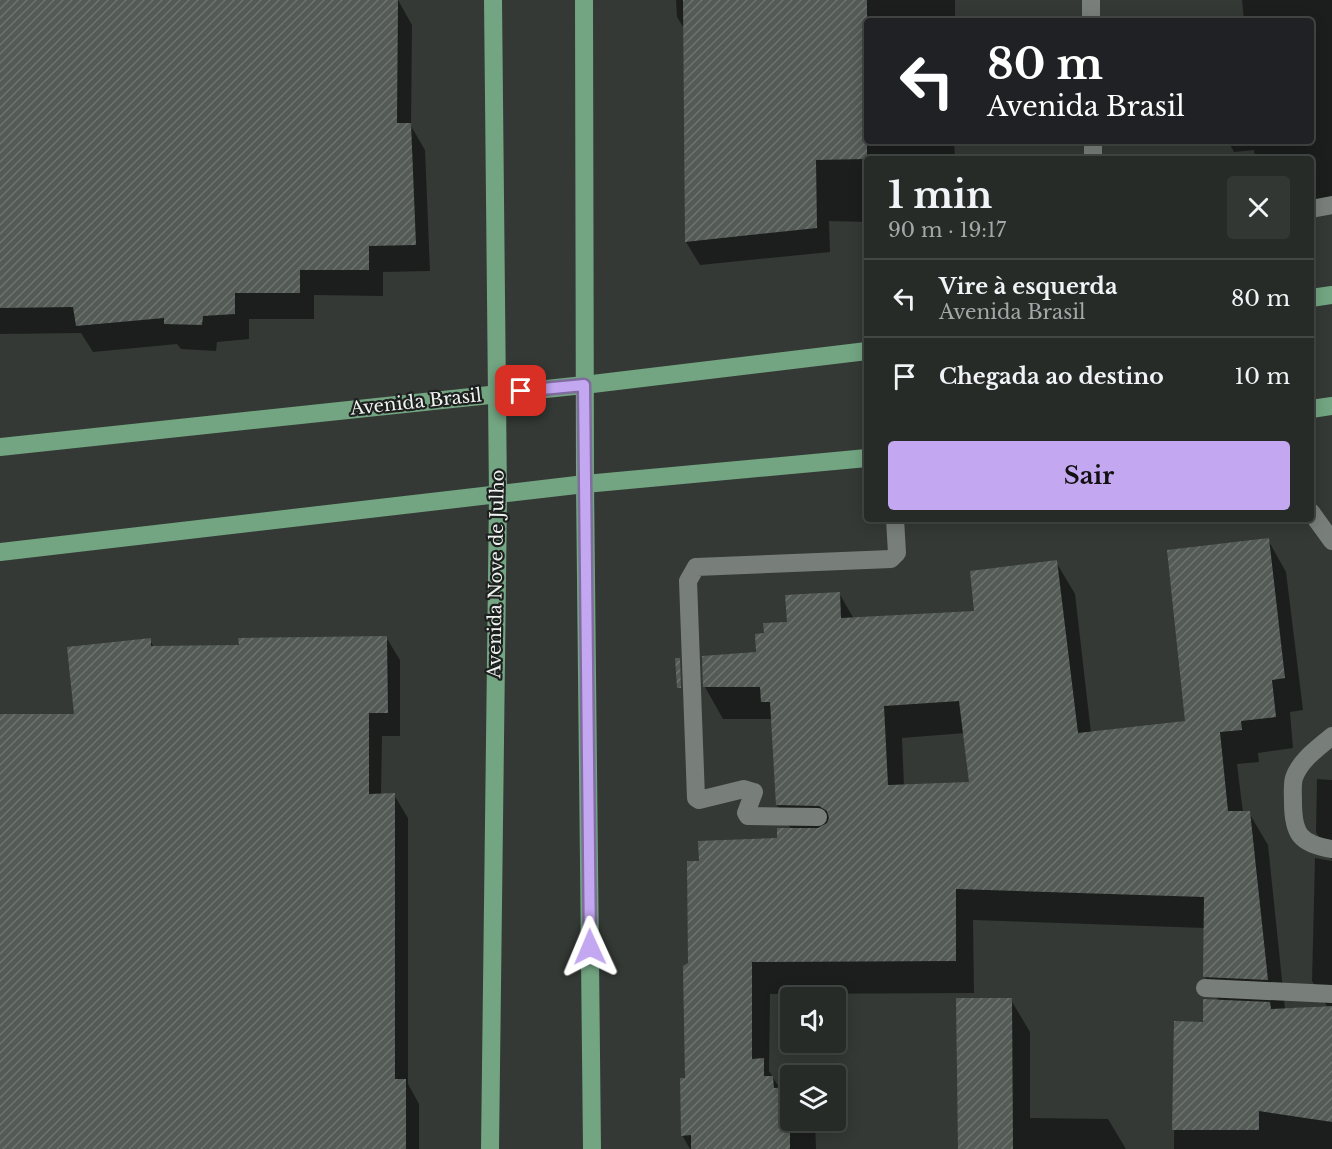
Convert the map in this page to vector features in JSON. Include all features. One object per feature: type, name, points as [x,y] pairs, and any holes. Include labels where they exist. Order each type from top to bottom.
[{"type":"main road","name":"Avenida Nove de Julho","points":[[490,1149],[498,496],[493,0]]},
{"type":"main road","points":[[584,0],[584,385],[592,1149]]},
{"type":"main road","points":[[1314,298],[1332,295]]},
{"type":"main road","name":"Avenida Brasil","points":[[0,447],[584,385],[864,351]]},
{"type":"main road","points":[[1314,409],[1332,406]]},
{"type":"main road","points":[[0,552],[498,496],[585,484],[864,458]]},
{"type":"street","points":[[1091,0],[1091,18]]},
{"type":"street","points":[[1314,208],[1332,205]]},
{"type":"street","points":[[1314,516],[1332,541]]},
{"type":"street","points":[[818,817],[748,816],[746,813],[754,792],[744,789],[699,800],[696,798],[688,581],[696,567],[891,559],[897,553],[895,522]]},
{"type":"street","points":[[1332,736],[1306,759],[1294,779],[1293,808],[1293,825],[1303,839],[1313,846],[1332,849]]},
{"type":"street","points":[[1204,988],[1332,994]]},
{"type":"building","points":[[0,0],[398,0],[397,123],[411,123],[416,245],[369,246],[369,270],[300,270],[300,293],[235,293],[235,314],[203,316],[202,325],[164,324],[164,318],[76,326],[73,307],[0,308]]},
{"type":"building","points":[[683,0],[867,0],[867,18],[864,18],[864,144],[867,144],[867,156],[864,156],[864,159],[816,160],[817,228],[685,242]]},
{"type":"building","points":[[1269,538],[1285,678],[1272,680],[1276,717],[1241,721],[1242,730],[1220,732],[1228,811],[1250,811],[1268,980],[1203,977],[1204,897],[956,889],[956,961],[752,962],[752,1059],[764,1058],[764,1076],[773,1076],[774,1088],[780,1088],[780,1131],[790,1131],[790,1149],[691,1149],[691,1135],[681,1136],[680,1078],[685,1078],[683,966],[688,963],[687,861],[699,861],[698,841],[777,838],[777,828],[818,828],[827,823],[829,818],[827,811],[819,806],[776,805],[770,702],[761,702],[760,687],[703,687],[702,656],[756,652],[755,634],[764,633],[763,623],[787,622],[785,595],[840,592],[841,618],[974,611],[970,571],[1057,560],[1078,733],[1185,721],[1167,550]],"holes":[[[959,701],[969,782],[888,785],[884,706]]]},
{"type":"building","points":[[387,636],[388,713],[369,713],[369,794],[395,793],[395,1079],[406,1079],[406,1149],[0,1149],[0,714],[74,714],[67,647],[151,638],[151,646],[239,645],[238,638]]},
{"type":"building","points":[[675,658],[680,658],[681,688],[677,688]]},
{"type":"building","points":[[956,998],[1012,998],[1013,1149],[958,1149]]},
{"type":"building","points":[[1203,999],[1270,1002],[1271,1009],[1332,1006],[1332,1122],[1259,1111],[1259,1130],[1172,1130],[1174,1021],[1203,1022]]},
{"type":"route","points":[[521,391],[584,385],[588,579],[590,947]]}]
